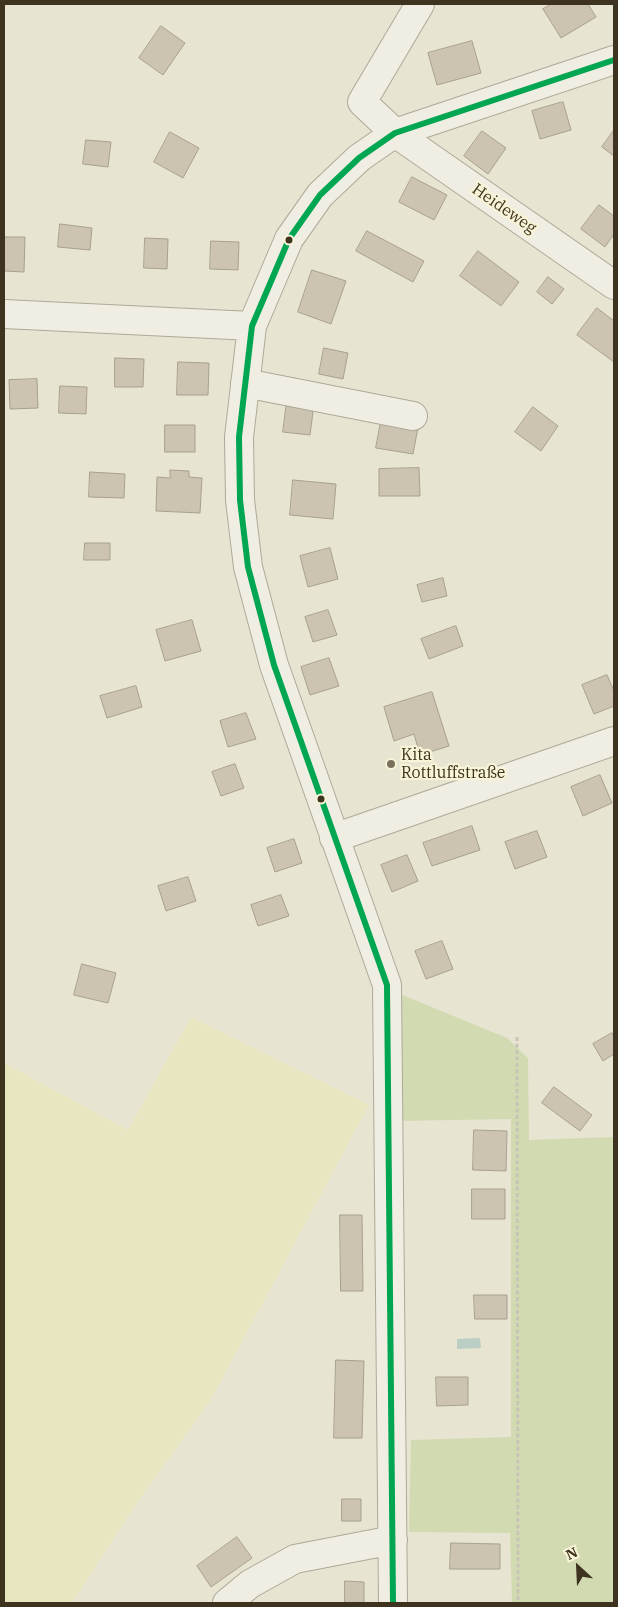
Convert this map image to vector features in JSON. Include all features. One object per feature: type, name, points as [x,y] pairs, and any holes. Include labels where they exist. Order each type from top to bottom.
[{"type":"street","name":"Heideweg","points":[[420,4],[362,102],[395,133],[614,285]]},
{"type":"street","points":[[393,1603],[386,985],[274,665],[248,567],[240,500],[239,437],[252,326],[289,239],[320,195],[360,158],[395,133],[614,60]]},
{"type":"street","points":[[4,314],[252,326]]},
{"type":"street","points":[[245,383],[413,416]]},
{"type":"street","points":[[334,838],[614,741]]},
{"type":"street","points":[[227,1603],[250,1584],[295,1559],[393,1540]]},
{"type":"path","points":[[516,1037],[518,1603]]},
{"type":"shaded area","points":[[191,1017],[369,1105],[210,1401],[134,1507],[72,1603],[4,1603],[4,1063],[128,1130]]},
{"type":"shaded area","points":[[480,1338],[481,1348],[457,1349],[457,1339]]},
{"type":"green space","points":[[395,992],[507,1038],[528,1058],[529,1140],[614,1137],[614,1603],[512,1603],[510,1533],[409,1532],[411,1440],[511,1437],[511,1119],[398,1121]]},
{"type":"building","points":[[552,4],[588,4],[596,17],[561,38],[543,9]]},
{"type":"building","points":[[161,26],[185,43],[163,75],[139,58]]},
{"type":"building","points":[[472,41],[481,73],[437,85],[428,53]]},
{"type":"building","points":[[563,102],[571,130],[540,139],[532,111]]},
{"type":"building","points":[[614,130],[614,156],[602,147]]},
{"type":"building","points":[[482,131],[506,148],[488,174],[464,156]]},
{"type":"building","points":[[170,132],[199,148],[183,178],[154,162]]},
{"type":"building","points":[[86,140],[111,142],[108,167],[83,164]]},
{"type":"building","points":[[412,177],[447,195],[434,220],[399,202]]},
{"type":"building","points":[[599,205],[614,216],[614,234],[605,247],[581,229]]},
{"type":"building","points":[[60,224],[92,228],[90,250],[58,247]]},
{"type":"building","points":[[367,231],[424,261],[413,282],[356,251]]},
{"type":"building","points":[[4,237],[25,237],[24,272],[4,271]]},
{"type":"building","points":[[145,238],[168,239],[167,269],[144,268]]},
{"type":"building","points":[[211,241],[239,242],[238,270],[210,269]]},
{"type":"building","points":[[478,251],[519,282],[501,306],[460,276]]},
{"type":"building","points":[[312,270],[346,281],[331,324],[298,312]]},
{"type":"building","points":[[548,277],[564,289],[552,304],[537,292]]},
{"type":"building","points":[[597,308],[614,321],[614,362],[577,335]]},
{"type":"building","points":[[324,348],[348,353],[343,379],[319,374]]},
{"type":"building","points":[[115,358],[144,359],[143,387],[115,387]]},
{"type":"building","points":[[178,362],[209,363],[208,395],[177,395]]},
{"type":"building","points":[[37,379],[38,408],[10,409],[9,380]]},
{"type":"building","points":[[60,386],[87,387],[86,414],[59,413]]},
{"type":"building","points":[[287,401],[314,404],[310,435],[283,432]]},
{"type":"building","points":[[533,407],[558,426],[541,451],[515,432]]},
{"type":"building","points":[[382,416],[419,422],[413,454],[376,448]]},
{"type":"building","points":[[165,425],[195,425],[195,452],[165,452]]},
{"type":"building","points":[[419,468],[420,496],[379,496],[379,469]]},
{"type":"building","points":[[170,470],[189,471],[189,477],[202,478],[200,513],[156,511],[157,477],[170,478]]},
{"type":"building","points":[[90,472],[125,474],[124,498],[89,497]]},
{"type":"building","points":[[293,480],[336,484],[333,519],[290,515]]},
{"type":"building","points":[[85,543],[110,543],[110,560],[84,560]]},
{"type":"building","points":[[330,548],[338,579],[308,587],[300,556]]},
{"type":"building","points":[[443,578],[447,596],[422,602],[417,585]]},
{"type":"building","points":[[328,610],[337,635],[313,642],[305,617]]},
{"type":"building","points":[[192,620],[201,651],[165,661],[156,630]]},
{"type":"building","points":[[456,626],[463,646],[429,659],[421,639]]},
{"type":"building","points":[[329,658],[339,686],[310,695],[301,667]]},
{"type":"building","points":[[607,675],[614,691],[614,706],[594,714],[582,685]]},
{"type":"building","points":[[136,686],[142,707],[107,718],[100,696]]},
{"type":"building","points":[[432,692],[449,746],[420,755],[414,734],[394,741],[384,707]]},
{"type":"building","points":[[246,713],[256,739],[228,747],[220,721]]},
{"type":"building","points":[[235,764],[244,788],[221,796],[212,772]]},
{"type":"building","points":[[600,775],[612,803],[583,816],[571,787]]},
{"type":"building","points":[[472,826],[480,850],[432,866],[423,843]]},
{"type":"building","points":[[537,831],[547,857],[515,869],[505,842]]},
{"type":"building","points":[[294,839],[302,863],[275,872],[267,848]]},
{"type":"building","points":[[407,855],[418,881],[392,892],[381,865]]},
{"type":"building","points":[[188,877],[196,901],[166,911],[158,886]]},
{"type":"building","points":[[281,895],[289,916],[258,926],[251,905]]},
{"type":"building","points":[[442,941],[453,969],[426,979],[415,951]]},
{"type":"building","points":[[82,964],[116,973],[108,1003],[74,995]]},
{"type":"building","points":[[612,1033],[614,1036],[614,1054],[603,1061],[593,1044]]},
{"type":"building","points":[[554,1087],[592,1115],[580,1131],[542,1103]]},
{"type":"building","points":[[474,1130],[507,1131],[506,1171],[473,1170]]},
{"type":"building","points":[[472,1189],[505,1189],[505,1219],[472,1219]]},
{"type":"building","points":[[340,1215],[362,1215],[363,1291],[341,1291]]},
{"type":"building","points":[[474,1295],[507,1295],[507,1319],[475,1319]]},
{"type":"building","points":[[336,1360],[364,1361],[362,1438],[334,1438]]},
{"type":"building","points":[[436,1377],[468,1377],[468,1405],[437,1406]]},
{"type":"building","points":[[342,1499],[361,1499],[361,1521],[342,1521]]},
{"type":"building","points":[[237,1537],[252,1558],[211,1587],[197,1566]]},
{"type":"building","points":[[451,1543],[500,1544],[500,1569],[450,1569]]},
{"type":"building","points":[[345,1581],[364,1582],[364,1603],[345,1603]]},
{"type":"transit line","points":[[393,1603],[387,985],[274,665],[248,567],[240,500],[239,437],[252,326],[289,239],[320,195],[359,158],[395,133],[614,60]]},
{"type":"place","name":"Kita Rottluffstraße","points":[[391,764]]}]
